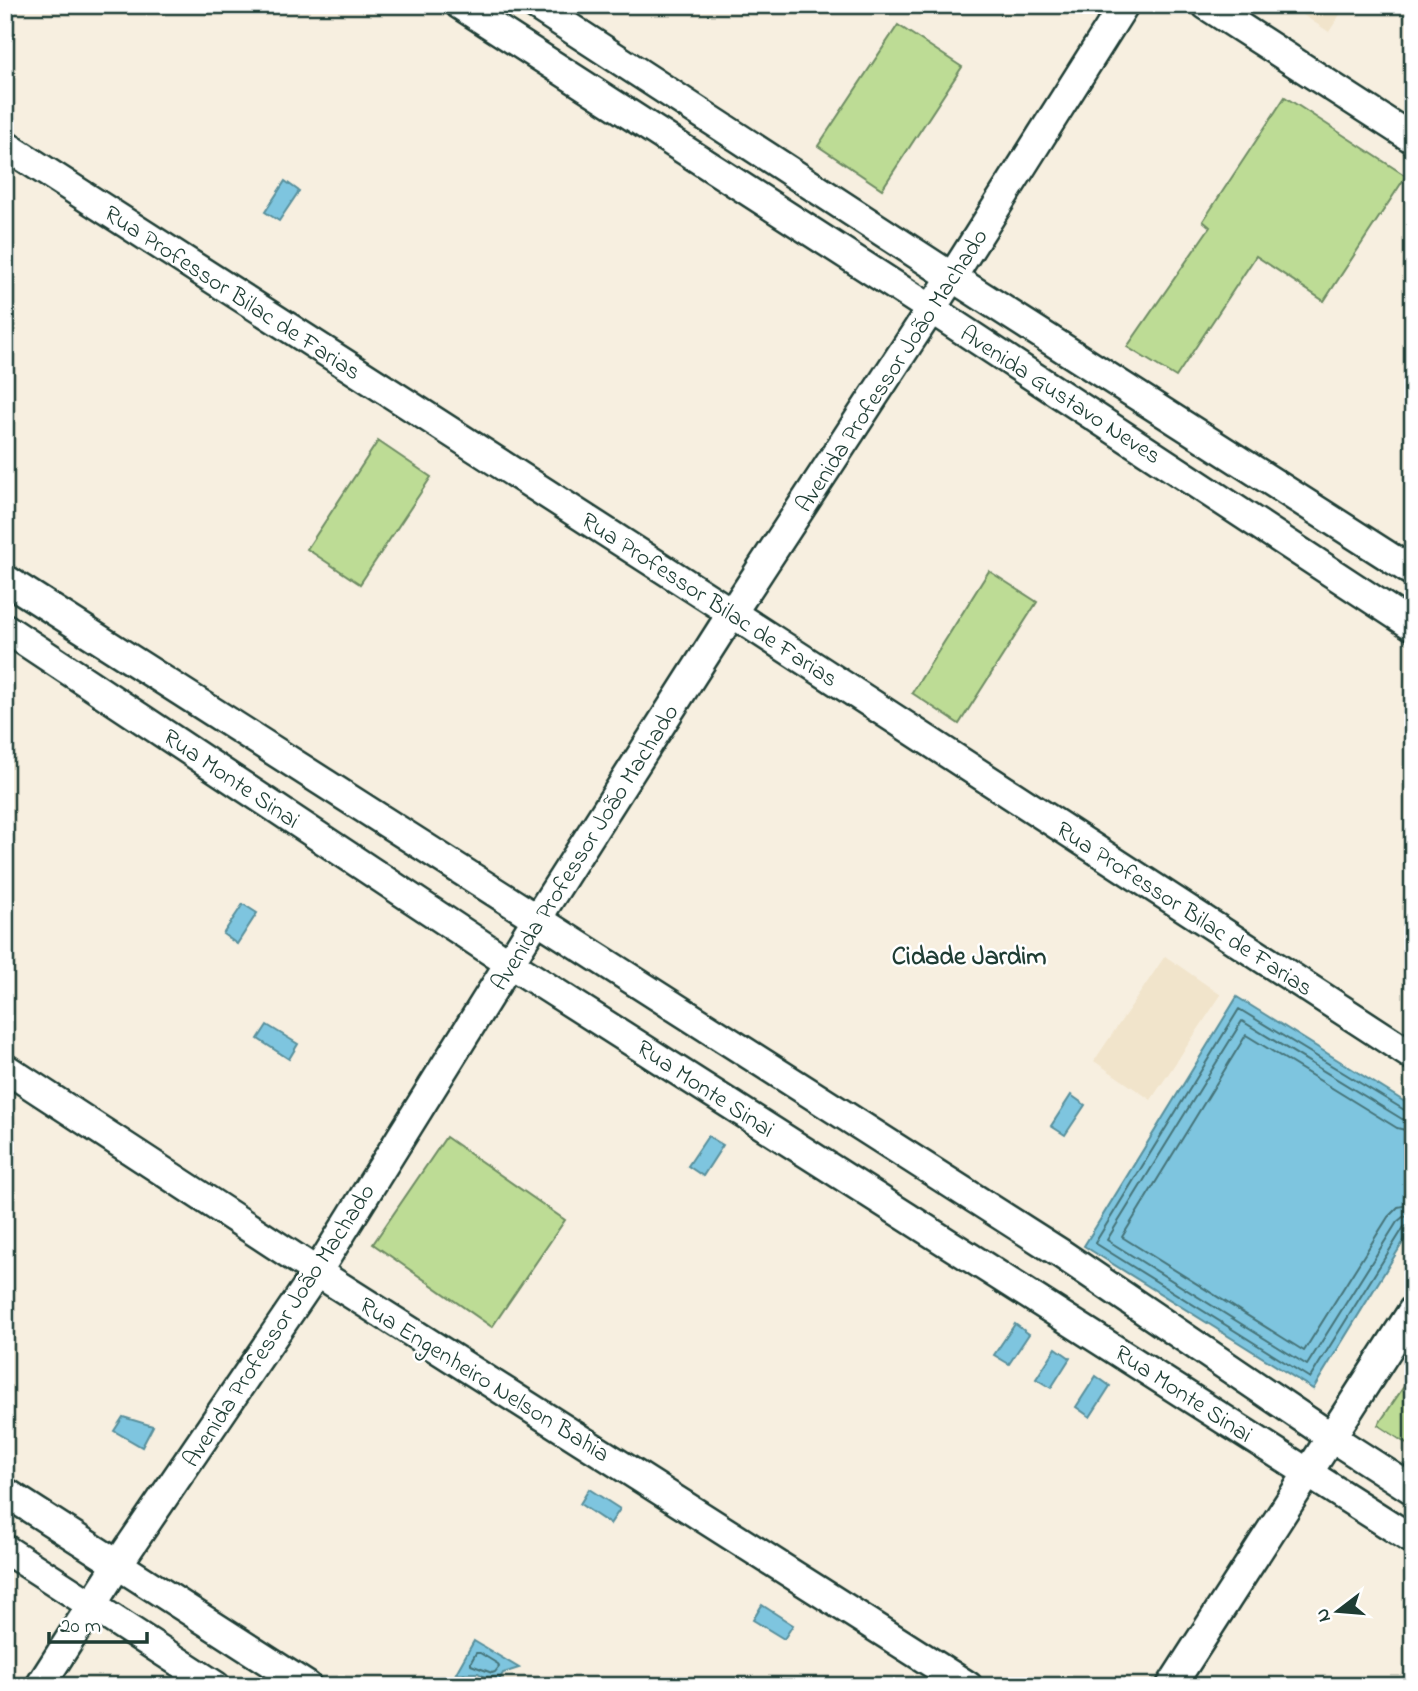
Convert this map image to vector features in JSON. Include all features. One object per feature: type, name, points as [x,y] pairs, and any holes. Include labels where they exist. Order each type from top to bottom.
[{"type":"street","name":"Avenida Gustavo Neves","points":[[460,5],[931,309],[1413,626]]},
{"type":"street","name":"Avenida Gustavo Neves","points":[[536,5],[952,277],[1413,572]]},
{"type":"street","name":"Avenida Professor João Machado","points":[[40,1686],[118,1564],[317,1272],[509,962],[732,613],[952,277],[1124,5]]},
{"type":"street","points":[[1206,5],[1413,139]]},
{"type":"street","name":"Rua Professor Bilac de Farias","points":[[5,145],[1413,1056]]},
{"type":"street","name":"Rua Monte Sinai","points":[[5,579],[538,917],[1060,1253],[1413,1490]]},
{"type":"street","name":"Rua Monte Sinai","points":[[5,628],[509,962],[1413,1540]]},
{"type":"street","name":"Rua Engenheiro Nelson Bahia","points":[[5,1068],[317,1272],[968,1686]]},
{"type":"street","points":[[1171,1686],[1413,1310]]},
{"type":"street","points":[[5,1492],[307,1686]]},
{"type":"street","points":[[5,1549],[216,1686]]},
{"type":"shaded area","points":[[1288,5],[1346,5],[1329,32]]},
{"type":"shaded area","points":[[1165,956],[1221,995],[1151,1100],[1094,1061]]},
{"type":"green space","points":[[898,25],[962,67],[882,189],[818,146]]},
{"type":"green space","points":[[1285,97],[1406,176],[1324,301],[1256,256],[1176,377],[1127,347],[1210,227],[1203,221]]},
{"type":"green space","points":[[378,441],[431,477],[360,584],[307,549]]},
{"type":"green space","points":[[989,571],[1037,602],[959,724],[912,693]]},
{"type":"green space","points":[[446,1137],[565,1220],[492,1327],[373,1244]]},
{"type":"green space","points":[[1413,1373],[1413,1448],[1378,1425]]},
{"type":"water","points":[[285,181],[299,191],[279,221],[265,212]]},
{"type":"water","points":[[243,904],[257,913],[237,944],[223,934]]},
{"type":"water","points":[[1237,997],[1413,1107],[1413,1226],[1313,1389],[1084,1246]]},
{"type":"water","points":[[267,1025],[298,1044],[289,1059],[258,1039]]},
{"type":"water","points":[[1071,1095],[1085,1105],[1065,1135],[1051,1126]]},
{"type":"water","points":[[708,1136],[723,1145],[703,1176],[688,1166]]},
{"type":"water","points":[[1015,1324],[1029,1334],[1009,1364],[994,1355]]},
{"type":"water","points":[[1056,1348],[1070,1358],[1051,1388],[1036,1379]]},
{"type":"water","points":[[1096,1376],[1110,1386],[1090,1417],[1076,1407]]},
{"type":"water","points":[[123,1417],[153,1426],[142,1447],[114,1431]]},
{"type":"water","points":[[589,1489],[620,1509],[610,1524],[580,1504]]},
{"type":"water","points":[[762,1605],[793,1625],[784,1639],[753,1620]]},
{"type":"water","points":[[474,1641],[519,1668],[503,1673],[497,1684],[478,1673],[456,1673]]},
{"type":"district","name":"Cidade Jardim","points":[[969,955]]}]
